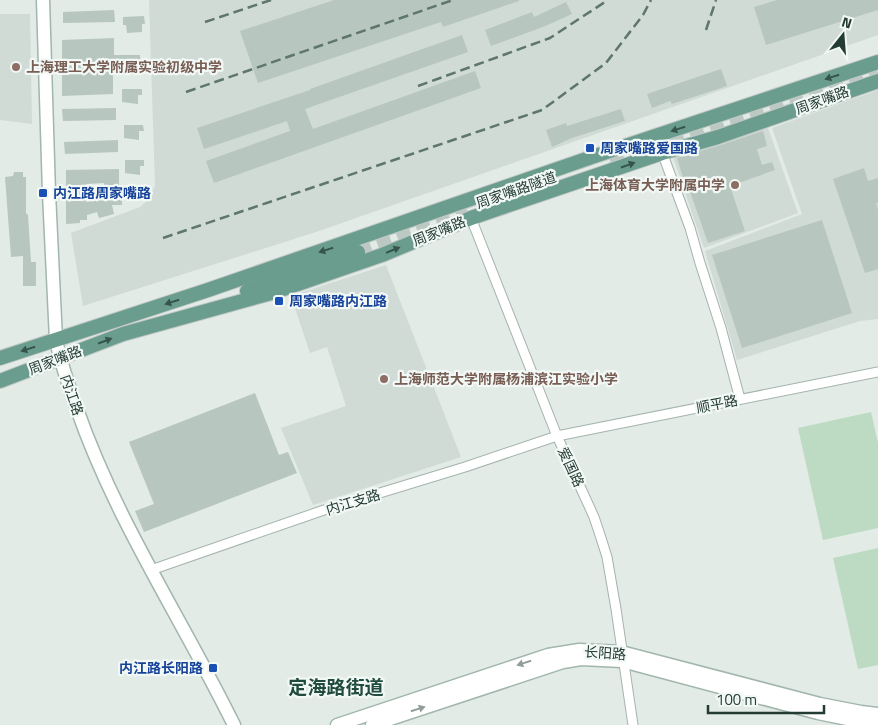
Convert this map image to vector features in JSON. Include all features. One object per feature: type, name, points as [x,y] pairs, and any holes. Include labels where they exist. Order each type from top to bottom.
[{"type":"main road","name":"内江路","points":[[43,0],[48,193],[56,340],[60,359],[102,474],[151,570],[208,672],[234,725]]},
{"type":"main road","name":"周家嘴路","points":[[0,358],[358,246],[656,136],[878,62]]},
{"type":"main road","name":"周家嘴路","points":[[0,381],[123,334],[275,292],[382,255],[471,218],[662,153],[718,137],[878,81]]},
{"type":"main road","name":"周家嘴路隧道","points":[[123,334],[488,199],[644,147]]},
{"type":"main road","name":"长阳路","points":[[337,725],[548,655],[579,650],[622,656],[820,704],[878,714]]},
{"type":"main road","name":"长阳路","points":[[372,725],[563,662],[622,656],[818,713],[878,723]]},
{"type":"street","points":[[656,136],[690,228],[721,328],[740,399]]},
{"type":"street","name":"爱国路","points":[[471,218],[557,436],[594,517],[601,538],[612,583],[633,725]]},
{"type":"street","name":"顺平路","points":[[557,436],[878,372]]},
{"type":"street","name":"内江支路","points":[[151,570],[324,510],[466,467],[557,436]]},
{"type":"shaded area","points":[[149,0],[878,0],[878,35],[319,231],[83,306],[71,233],[140,207],[150,198],[155,185]]},
{"type":"shaded area","name":"上海理工大学附属实验初级中学","points":[[0,14],[30,14],[32,124],[0,120]]},
{"type":"shaded area","points":[[878,90],[878,319],[860,321],[737,360],[705,251],[802,214],[772,128]]},
{"type":"shaded area","name":"上海体育大学附属中学","points":[[768,128],[798,213],[704,248],[673,157]]},
{"type":"shaded area","name":"上海师范大学附属杨浦滨江实验小学","points":[[386,265],[461,457],[313,505],[281,428],[346,406],[327,347],[310,353],[291,296]]},
{"type":"green space","points":[[871,412],[878,443],[878,528],[823,540],[798,428]]},
{"type":"green space","points":[[878,548],[878,665],[858,669],[833,558]]},
{"type":"building","points":[[334,0],[519,1],[443,27],[441,22],[258,83],[240,31]]},
{"type":"building","points":[[777,0],[878,0],[878,10],[766,45],[754,7]]},
{"type":"building","points":[[566,2],[572,14],[491,46],[485,30],[532,12],[534,17]]},
{"type":"building","points":[[114,10],[115,22],[63,23],[63,12]]},
{"type":"building","points":[[144,16],[145,24],[142,24],[142,32],[127,33],[126,25],[123,25],[123,17]]},
{"type":"building","points":[[462,35],[468,52],[305,109],[313,129],[475,71],[481,88],[214,183],[206,161],[290,131],[287,121],[204,149],[197,128],[310,90]]},
{"type":"building","points":[[114,38],[114,55],[140,55],[140,61],[136,61],[136,69],[116,69],[116,72],[113,72],[113,94],[62,96],[62,40]]},
{"type":"building","points":[[721,69],[727,86],[672,104],[670,101],[652,108],[647,94]]},
{"type":"building","points":[[122,89],[142,89],[142,95],[138,95],[138,104],[122,102]]},
{"type":"building","points":[[116,108],[116,120],[63,121],[62,109]]},
{"type":"building","points":[[621,109],[625,121],[572,138],[552,147],[546,130],[566,123],[567,126]]},
{"type":"building","points":[[124,125],[143,125],[144,131],[139,131],[139,140],[124,138]]},
{"type":"building","points":[[763,131],[767,146],[757,149],[762,165],[772,162],[775,170],[730,186],[745,231],[708,243],[677,158]]},
{"type":"building","points":[[118,140],[118,152],[65,154],[64,142]]},
{"type":"building","points":[[125,160],[144,160],[144,166],[140,166],[140,175],[125,173]]},
{"type":"building","points":[[864,168],[868,181],[878,178],[878,203],[876,203],[878,210],[878,269],[865,273],[833,179]]},
{"type":"building","points":[[119,169],[119,192],[122,192],[122,205],[112,205],[114,214],[99,218],[97,212],[87,215],[87,220],[80,220],[80,223],[66,224],[66,170]],"holes":[[[104,183],[104,198],[86,202],[86,184]]]},
{"type":"building","points":[[14,172],[23,172],[23,177],[26,177],[26,213],[28,215],[31,262],[36,262],[36,286],[23,286],[23,256],[11,257],[5,177],[13,176]]},
{"type":"building","points":[[822,220],[852,313],[742,348],[712,255]]},
{"type":"building","points":[[255,393],[279,455],[288,452],[297,473],[144,532],[135,511],[154,504],[129,442]]},
{"type":"tunnel","points":[[611,163],[878,73]]},
{"type":"tunnel","points":[[358,252],[468,213]]},
{"type":"railway","points":[[205,22],[271,0]]},
{"type":"railway","points":[[186,92],[453,0]]},
{"type":"railway","points":[[418,86],[550,38],[608,0]]},
{"type":"railway","points":[[163,238],[542,110],[606,63],[643,15],[651,0]]},
{"type":"railway","points":[[706,30],[716,0]]},
{"type":"place","name":"上海理工大学附属实验初级中学","points":[[16,67]]},
{"type":"place","name":"周家嘴路爱国路","points":[[590,148]]},
{"type":"place","name":"上海体育大学附属中学","points":[[735,185]]},
{"type":"place","name":"内江路周家嘴路","points":[[43,193]]},
{"type":"place","name":"周家嘴路内江路","points":[[279,301]]},
{"type":"place","name":"上海师范大学附属杨浦滨江实验小学","points":[[384,379]]},
{"type":"place","name":"内江路长阳路","points":[[213,668]]},
{"type":"district","name":"定海路街道","points":[[336,687]]}]
